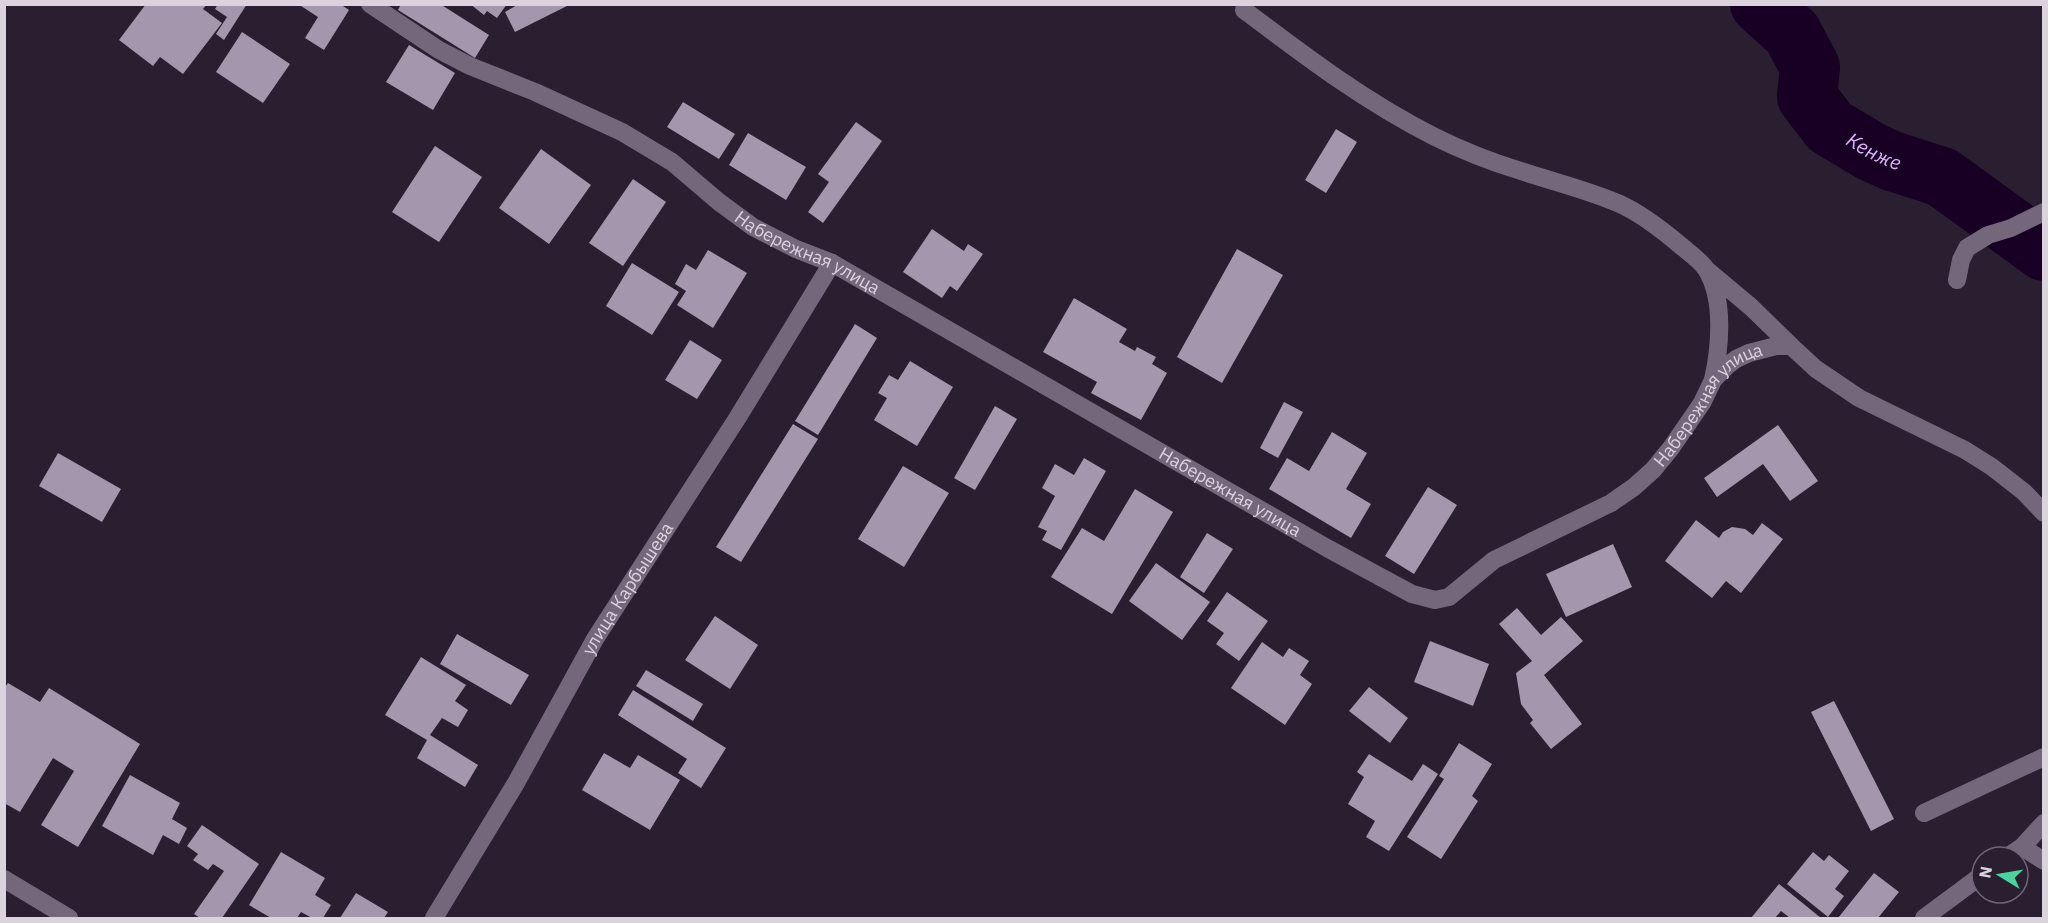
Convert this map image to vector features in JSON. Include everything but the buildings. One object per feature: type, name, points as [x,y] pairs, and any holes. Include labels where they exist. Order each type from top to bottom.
[{"type":"street","name":"Набережная улица","points":[[370,4],[439,50],[470,66],[535,92],[622,132],[672,162],[753,227],[796,249],[832,263],[1337,554],[1412,594],[1435,600],[1449,597],[1494,561],[1611,503],[1653,470],[1671,448],[1701,403],[1713,380],[1736,358],[1776,346],[1791,346],[1816,369],[1859,398],[1965,450],[1992,467],[2024,492],[2043,513]]},
{"type":"street","points":[[1244,10],[1338,81],[1432,136],[1488,160],[1592,193],[1644,218],[1673,239],[1751,307],[1791,346]]},
{"type":"street","points":[[1957,280],[1961,260],[1967,248],[1988,235],[2011,228],[2043,212]]},
{"type":"street","name":"улица Карбышева","points":[[434,918],[516,783],[595,639],[738,417],[832,263]]},
{"type":"street","points":[[1706,269],[1717,306],[1720,332],[1719,352],[1713,380]]},
{"type":"street","points":[[1924,813],[2043,756]]},
{"type":"street","points":[[2021,845],[2043,823]]},
{"type":"street","points":[[4,879],[69,918]]},
{"type":"street","points":[[1924,918],[1970,884]]},
{"type":"waterway","name":"Кенже","points":[[1760,4],[1792,33],[1810,67],[1807,97],[1830,127],[1892,161],[1942,177],[2044,251]]}]
